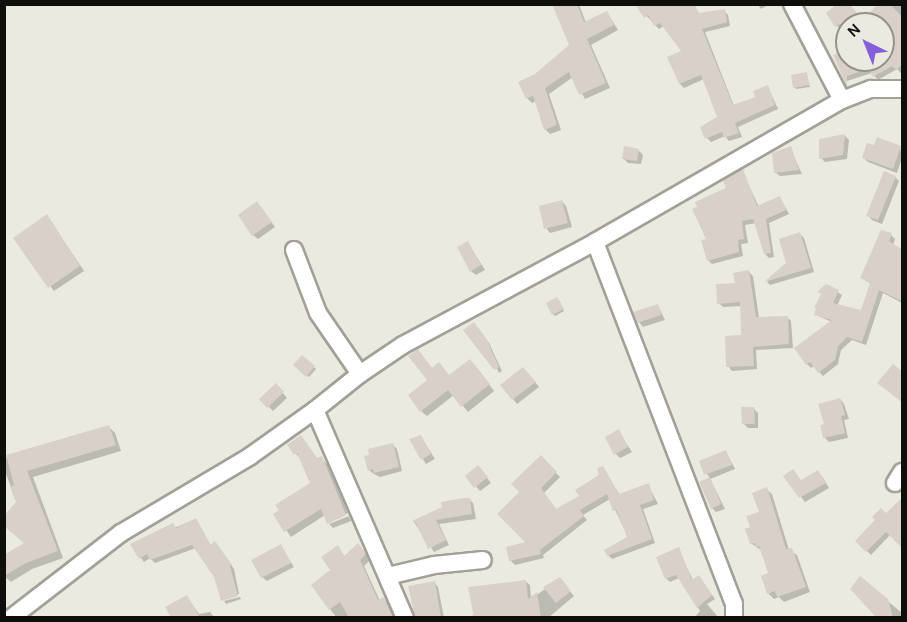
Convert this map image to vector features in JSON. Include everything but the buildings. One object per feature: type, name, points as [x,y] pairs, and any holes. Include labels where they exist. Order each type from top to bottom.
[{"type":"street","points":[[792,4],[842,99]]},
{"type":"street","points":[[11,618],[121,533],[249,457],[315,410],[360,374],[448,319],[596,242],[842,99],[871,89],[903,88]]},
{"type":"street","points":[[596,242],[734,604],[734,618]]},
{"type":"street","points":[[294,250],[318,313],[360,374]]},
{"type":"street","points":[[315,410],[405,618]]},
{"type":"street","points":[[388,576],[434,566],[483,560]]}]
